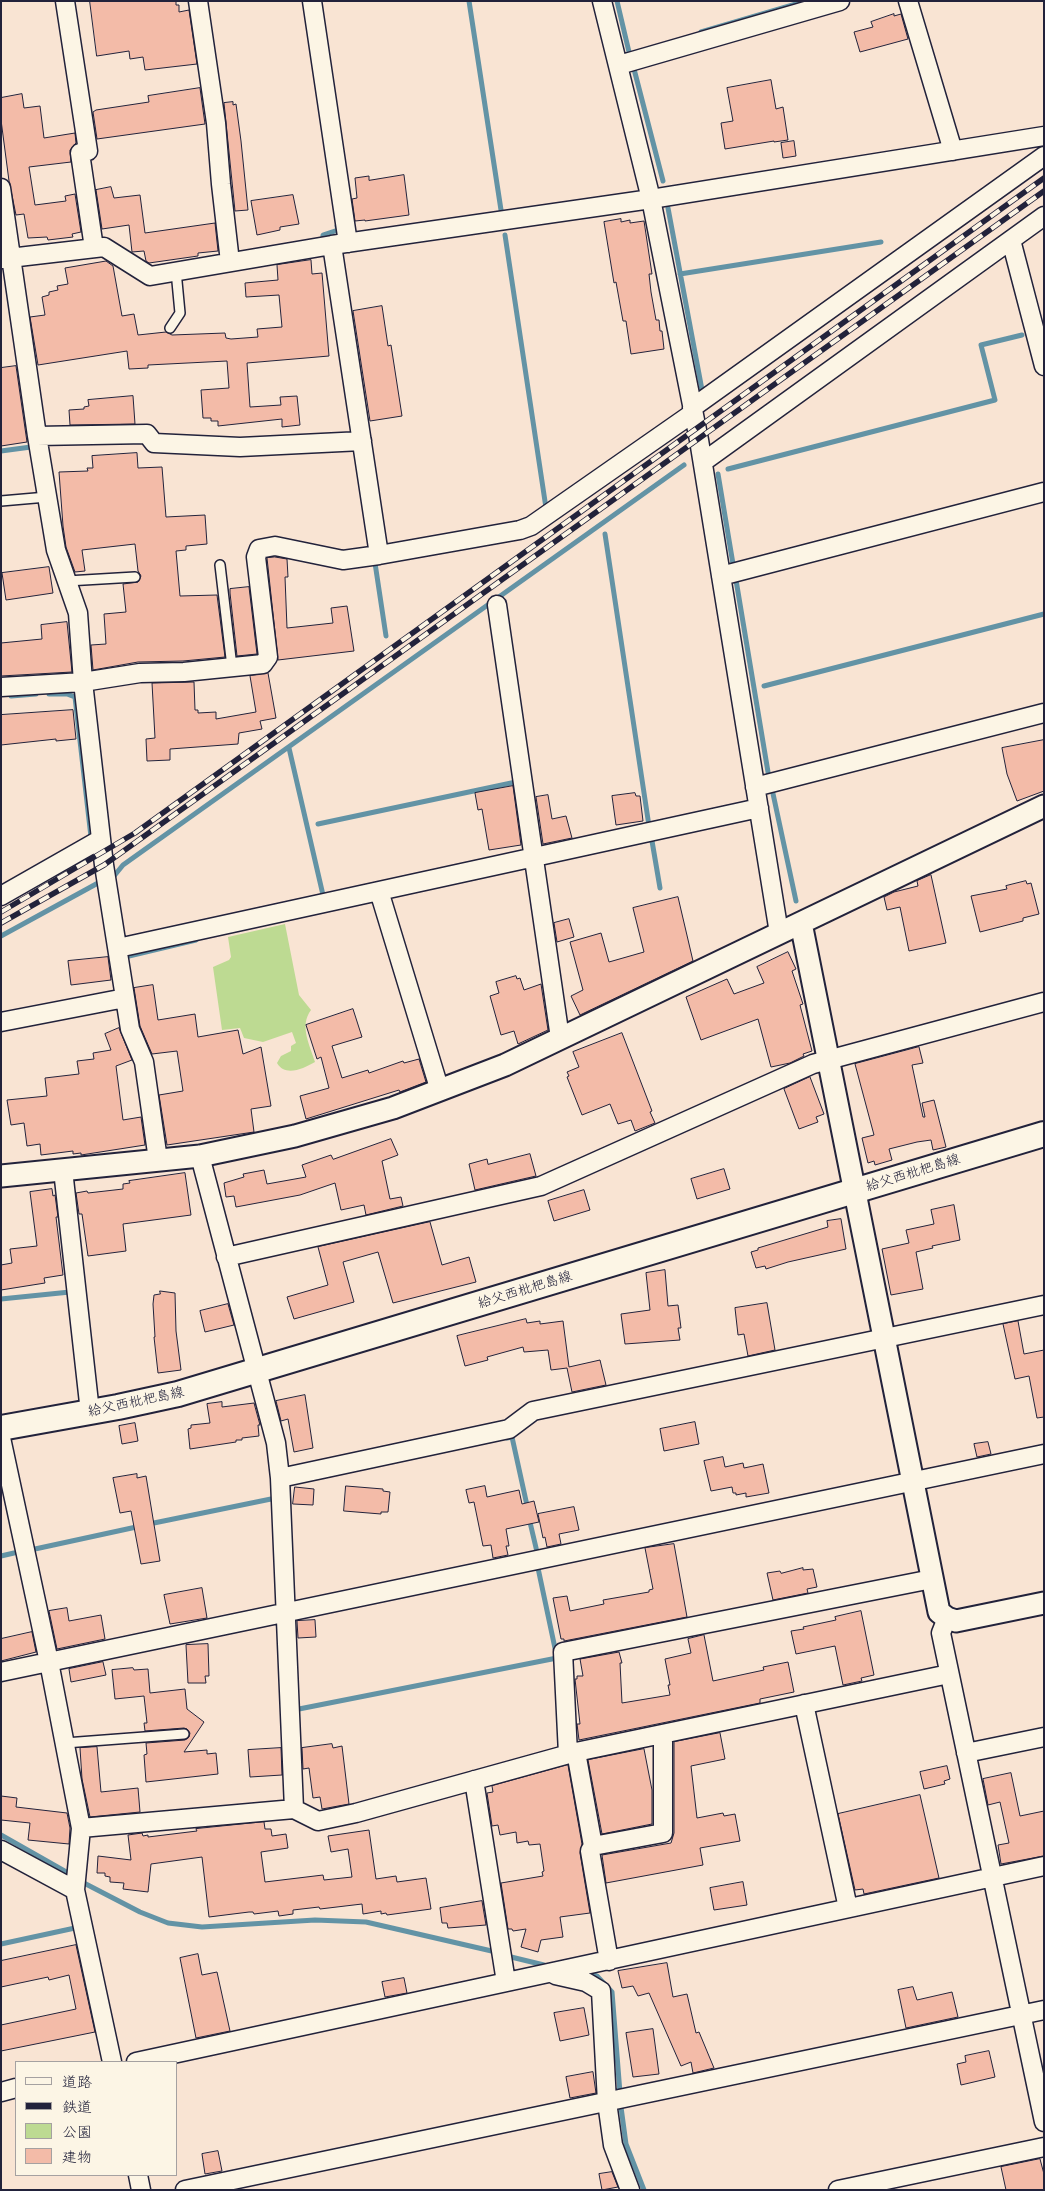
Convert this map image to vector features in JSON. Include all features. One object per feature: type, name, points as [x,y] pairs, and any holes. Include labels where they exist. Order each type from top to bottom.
[{"type":"main road","name":"給父西枇杷島線","points":[[1,1428],[178,1394],[1044,1134]]},
{"type":"street","points":[[65,1],[88,151],[80,152],[94,248]]},
{"type":"street","points":[[198,1],[216,122],[230,262]]},
{"type":"street","points":[[312,1],[362,441],[380,555]]},
{"type":"street","points":[[602,1],[651,199],[703,462],[779,933]]},
{"type":"street","points":[[618,65],[840,1]]},
{"type":"street","points":[[908,1],[953,150]]},
{"type":"street","points":[[6,258],[104,247],[150,276],[340,244],[651,199],[1044,136]]},
{"type":"street","points":[[1,687],[83,682],[140,674],[184,672],[263,664],[268,657],[256,557],[259,549],[275,546],[343,560],[520,530],[531,526],[1044,156]]},
{"type":"street","points":[[1,188],[6,258],[56,550],[78,613],[83,682],[101,839],[130,1029],[144,1062],[158,1160]]},
{"type":"street","points":[[703,462],[1044,216]]},
{"type":"street","points":[[1011,240],[1040,338],[1044,366]]},
{"type":"street","points":[[37,436],[147,434],[154,443],[240,447],[362,441]]},
{"type":"street","points":[[721,576],[1044,492]]},
{"type":"street","points":[[497,605],[560,1038]]},
{"type":"street","points":[[755,787],[1044,713]]},
{"type":"street","points":[[1,1176],[200,1156],[296,1136],[393,1108],[505,1065],[1044,806]]},
{"type":"street","points":[[118,948],[759,808]]},
{"type":"street","points":[[1,896],[101,839]]},
{"type":"street","points":[[380,892],[440,1091]]},
{"type":"street","points":[[801,923],[939,1612],[947,1618],[956,1621],[1044,1603]]},
{"type":"street","points":[[1,1022],[125,998]]},
{"type":"street","points":[[226,1257],[541,1186],[813,1064],[1044,1002]]},
{"type":"street","points":[[200,1156],[276,1442],[280,1478],[294,1809]]},
{"type":"street","points":[[63,1170],[90,1412]]},
{"type":"street","points":[[280,1478],[509,1429],[532,1411],[1044,1304]]},
{"type":"street","points":[[1,1438],[50,1662],[81,1828],[76,1890],[112,2061]]},
{"type":"street","points":[[1,1672],[1044,1454]]},
{"type":"street","points":[[609,1960],[590,1852],[593,1846],[572,1753],[563,1652],[932,1579]]},
{"type":"street","points":[[947,1618],[941,1633],[1044,2122]]},
{"type":"street","points":[[81,1828],[294,1809],[318,1821],[356,1814],[572,1753],[949,1674]]},
{"type":"street","points":[[804,1704],[848,1908]]},
{"type":"street","points":[[593,1846],[663,1833],[663,1734]]},
{"type":"street","points":[[966,1753],[1044,1737]]},
{"type":"street","points":[[474,1780],[506,1982]]},
{"type":"street","points":[[1,1850],[76,1890]]},
{"type":"street","points":[[141,2061],[1044,1866]]},
{"type":"street","points":[[548,1973],[586,1982],[601,1991],[607,2102],[613,2145],[630,2190]]},
{"type":"street","points":[[185,2190],[1044,2010]]},
{"type":"street","points":[[1,2092],[15,2088]]},
{"type":"street","points":[[838,2190],[1044,2147]]},
{"type":"street","points":[[138,2176],[141,2190]]},
{"type":"lane","points":[[170,328],[180,313],[176,271]]},
{"type":"lane","points":[[1,501],[47,497]]},
{"type":"lane","points":[[220,565],[232,667]]},
{"type":"lane","points":[[67,581],[135,577]]},
{"type":"lane","points":[[65,1744],[184,1734]]},
{"type":"green space","points":[[285,924],[299,995],[311,1010],[306,1022],[306,1029],[315,1062],[300,1069],[289,1071],[280,1067],[277,1063],[281,1056],[291,1051],[291,1046],[296,1043],[292,1032],[263,1042],[244,1038],[240,1028],[222,1030],[213,967],[229,960],[231,957],[228,937]]},
{"type":"building","points":[[90,1],[176,1],[176,5],[179,5],[179,12],[189,10],[197,64],[145,70],[143,57],[130,59],[129,51],[97,56]]},
{"type":"building","points":[[894,14],[894,16],[901,14],[908,39],[860,52],[854,32],[873,27],[871,22]]},
{"type":"building","points":[[771,80],[776,109],[783,107],[788,140],[725,149],[721,123],[733,121],[727,88]]},
{"type":"building","points":[[200,88],[205,124],[97,139],[93,112],[96,110],[149,102],[148,96]]},
{"type":"building","points":[[22,94],[24,108],[40,106],[44,138],[75,133],[76,143],[70,150],[71,162],[29,167],[35,205],[66,201],[65,196],[75,194],[81,232],[72,234],[73,237],[48,240],[47,237],[28,238],[24,214],[16,215],[9,181],[1,120],[1,98]]},
{"type":"building","points":[[233,102],[233,105],[236,104],[248,210],[235,211],[224,103]]},
{"type":"building","points":[[794,141],[796,156],[783,158],[781,143]]},
{"type":"building","points":[[404,175],[409,215],[355,221],[352,199],[357,198],[355,178],[369,176],[369,180]]},
{"type":"building","points":[[111,187],[114,198],[140,195],[145,233],[215,223],[218,251],[149,263],[146,261],[144,251],[132,252],[129,225],[102,229],[96,190]]},
{"type":"building","points":[[293,195],[299,224],[280,227],[280,230],[257,235],[251,201]]},
{"type":"building","points":[[621,219],[621,222],[630,220],[630,223],[644,221],[652,274],[649,274],[651,292],[656,320],[659,320],[660,331],[662,331],[664,349],[631,354],[626,321],[623,321],[616,282],[614,283],[604,222]]},
{"type":"building","points":[[311,260],[312,274],[322,273],[329,356],[247,363],[250,407],[281,405],[280,397],[297,396],[300,425],[282,427],[282,419],[218,426],[218,421],[211,421],[211,418],[203,418],[201,390],[229,388],[227,361],[148,365],[148,368],[129,369],[127,351],[38,365],[30,317],[45,315],[42,297],[49,295],[49,292],[58,290],[57,286],[68,284],[65,268],[106,261],[113,266],[122,316],[134,314],[138,335],[166,332],[172,335],[225,333],[226,338],[231,339],[258,337],[257,329],[282,327],[279,295],[246,297],[245,283],[278,280],[277,265]]},
{"type":"building","points":[[382,306],[388,346],[391,345],[402,416],[370,421],[353,311]]},
{"type":"building","points":[[16,366],[27,442],[1,446],[1,368]]},
{"type":"building","points":[[133,396],[135,424],[70,425],[69,410],[84,409],[84,407],[89,406],[88,400]]},
{"type":"building","points":[[137,453],[138,468],[162,467],[166,517],[205,515],[207,544],[186,546],[186,550],[176,551],[180,596],[217,595],[225,657],[183,661],[138,662],[93,670],[91,645],[106,644],[104,614],[126,612],[123,584],[138,582],[141,576],[138,571],[135,544],[82,550],[85,571],[75,572],[66,547],[59,472],[88,471],[87,468],[93,468],[92,456]]},
{"type":"building","points":[[267,558],[287,559],[288,577],[285,577],[287,628],[333,623],[331,608],[347,606],[354,651],[278,660]]},
{"type":"building","points":[[49,567],[53,593],[6,600],[2,573]]},
{"type":"building","points":[[249,587],[257,654],[237,656],[230,589]]},
{"type":"building","points":[[67,622],[72,672],[1,676],[1,643],[42,639],[41,625]]},
{"type":"building","points":[[268,673],[276,718],[260,721],[262,729],[239,733],[238,744],[170,749],[170,760],[147,761],[146,739],[155,738],[152,683],[194,682],[195,710],[198,710],[198,713],[216,712],[216,719],[256,712],[250,676]]},
{"type":"building","points":[[73,710],[76,739],[56,741],[56,739],[1,745],[1,715]]},
{"type":"building","points":[[1044,740],[1044,791],[1017,801],[1007,774],[1002,748]]},
{"type":"building","points":[[513,786],[521,845],[489,850],[482,809],[478,810],[475,793]]},
{"type":"building","points":[[635,793],[636,796],[640,796],[643,821],[616,825],[612,796]]},
{"type":"building","points":[[548,795],[552,819],[566,816],[572,838],[543,844],[536,797]]},
{"type":"building","points":[[931,875],[946,943],[909,951],[900,907],[887,910],[884,897],[894,892],[918,886],[917,881]]},
{"type":"building","points":[[1026,881],[1027,884],[1031,883],[1039,914],[1023,918],[1023,921],[980,932],[971,896],[1007,889],[1006,886]]},
{"type":"building","points":[[678,897],[693,961],[580,1015],[571,996],[583,990],[570,942],[601,933],[609,962],[644,952],[633,908]]},
{"type":"building","points":[[569,919],[574,937],[557,942],[554,923]]},
{"type":"building","points":[[788,952],[796,969],[792,971],[803,1004],[800,1005],[812,1051],[803,1054],[804,1056],[790,1063],[771,1067],[758,1019],[701,1040],[686,997],[727,979],[734,994],[764,983],[757,967]]},
{"type":"building","points":[[108,957],[111,980],[71,985],[68,961]]},
{"type":"building","points":[[516,976],[517,979],[520,978],[524,990],[541,984],[548,1030],[518,1044],[514,1031],[501,1035],[490,996],[499,993],[496,982]]},
{"type":"building","points":[[153,985],[158,1020],[195,1014],[198,1037],[238,1030],[243,1054],[261,1047],[271,1106],[251,1109],[254,1132],[167,1145],[159,1095],[183,1091],[177,1051],[152,1054],[140,1026],[134,988]]},
{"type":"building","points":[[353,1009],[362,1037],[332,1046],[342,1078],[368,1070],[369,1073],[403,1061],[404,1063],[419,1059],[426,1082],[400,1092],[399,1090],[306,1119],[300,1096],[329,1088],[321,1057],[317,1059],[306,1025]]},
{"type":"building","points":[[119,1028],[132,1060],[116,1066],[123,1120],[141,1117],[145,1145],[81,1155],[81,1153],[73,1154],[73,1151],[41,1155],[40,1144],[27,1146],[24,1123],[11,1125],[7,1100],[47,1096],[45,1078],[79,1074],[77,1061],[94,1059],[93,1053],[111,1050],[105,1034]]},
{"type":"building","points":[[622,1033],[655,1123],[635,1131],[631,1120],[618,1124],[610,1104],[582,1115],[567,1077],[569,1076],[567,1072],[579,1067],[573,1052]]},
{"type":"building","points":[[919,1047],[923,1063],[912,1065],[923,1117],[925,1117],[922,1103],[934,1100],[946,1147],[933,1150],[931,1140],[917,1142],[889,1149],[892,1160],[875,1165],[874,1161],[868,1163],[862,1138],[874,1135],[855,1064]]},
{"type":"building","points":[[810,1077],[824,1114],[816,1117],[818,1122],[799,1129],[784,1089]]},
{"type":"building","points":[[391,1139],[398,1155],[382,1161],[390,1199],[401,1197],[403,1206],[366,1215],[364,1205],[341,1210],[335,1183],[300,1195],[236,1207],[234,1196],[226,1197],[224,1183],[244,1177],[243,1174],[264,1170],[267,1184],[306,1177],[302,1165],[331,1155],[333,1159]]},
{"type":"building","points":[[530,1154],[536,1176],[475,1190],[469,1164],[487,1159],[488,1164]]},
{"type":"building","points":[[724,1169],[730,1189],[697,1199],[691,1179]]},
{"type":"building","points":[[185,1173],[191,1215],[123,1224],[126,1251],[88,1256],[82,1214],[79,1214],[76,1193],[123,1189],[123,1184],[130,1183],[129,1181]]},
{"type":"building","points":[[52,1189],[53,1196],[55,1195],[58,1217],[56,1217],[63,1275],[44,1278],[45,1283],[1,1290],[1,1265],[12,1263],[10,1249],[37,1246],[30,1192]]},
{"type":"building","points":[[584,1190],[590,1210],[554,1221],[548,1201]]},
{"type":"building","points":[[954,1205],[960,1240],[932,1246],[933,1248],[916,1252],[923,1289],[891,1295],[882,1249],[909,1243],[906,1230],[934,1224],[931,1210]]},
{"type":"building","points":[[841,1219],[846,1249],[766,1269],[765,1266],[756,1268],[751,1252],[758,1250],[758,1248],[828,1227],[827,1221]]},
{"type":"building","points":[[430,1222],[442,1265],[469,1257],[476,1282],[393,1303],[378,1252],[343,1262],[354,1302],[294,1319],[287,1297],[328,1285],[318,1247]]},
{"type":"building","points":[[665,1270],[668,1306],[678,1305],[681,1328],[678,1328],[680,1340],[625,1344],[621,1314],[650,1310],[646,1273]]},
{"type":"building","points":[[160,1291],[175,1293],[176,1331],[181,1370],[158,1373],[153,1304],[154,1295],[160,1294]]},
{"type":"building","points":[[767,1303],[775,1350],[748,1356],[744,1334],[738,1335],[735,1308]]},
{"type":"building","points":[[228,1304],[234,1325],[205,1332],[200,1311]]},
{"type":"building","points":[[526,1319],[527,1323],[540,1321],[540,1324],[563,1321],[569,1367],[600,1360],[606,1385],[572,1392],[567,1368],[551,1370],[548,1350],[524,1352],[523,1347],[487,1357],[488,1360],[465,1366],[457,1336]]},
{"type":"building","points":[[1018,1321],[1024,1354],[1044,1350],[1044,1417],[1037,1418],[1029,1376],[1015,1379],[1003,1324]]},
{"type":"building","points":[[305,1395],[313,1448],[294,1452],[288,1419],[281,1421],[276,1401]]},
{"type":"building","points":[[222,1402],[222,1407],[254,1403],[260,1425],[258,1425],[259,1436],[242,1438],[242,1440],[236,1440],[236,1442],[190,1449],[188,1429],[191,1428],[191,1425],[210,1423],[207,1404]]},
{"type":"building","points":[[695,1422],[699,1444],[664,1451],[660,1429]]},
{"type":"building","points":[[135,1423],[138,1441],[122,1444],[119,1426]]},
{"type":"building","points":[[988,1442],[991,1454],[977,1457],[974,1444]]},
{"type":"building","points":[[723,1457],[725,1467],[743,1463],[744,1468],[763,1464],[769,1493],[746,1497],[746,1493],[736,1495],[736,1493],[733,1493],[732,1487],[711,1491],[704,1461]]},
{"type":"building","points":[[137,1474],[137,1478],[146,1476],[160,1561],[141,1564],[131,1511],[120,1513],[113,1478]]},
{"type":"building","points":[[346,1486],[383,1489],[383,1491],[390,1492],[388,1512],[381,1512],[381,1514],[344,1511]]},
{"type":"building","points":[[485,1486],[487,1497],[519,1490],[522,1504],[534,1501],[539,1522],[506,1529],[509,1546],[506,1546],[508,1555],[493,1558],[491,1545],[483,1546],[474,1502],[469,1503],[466,1490]]},
{"type":"building","points":[[295,1487],[314,1489],[313,1505],[293,1504]]},
{"type":"building","points":[[574,1507],[579,1530],[559,1534],[561,1544],[547,1547],[538,1514]]},
{"type":"building","points":[[674,1544],[687,1617],[564,1641],[564,1639],[561,1639],[553,1598],[567,1596],[570,1611],[604,1604],[603,1600],[649,1592],[649,1590],[653,1589],[645,1548]]},
{"type":"building","points":[[803,1568],[803,1570],[813,1569],[817,1587],[807,1589],[808,1593],[773,1600],[767,1573],[780,1571],[781,1573]]},
{"type":"building","points":[[202,1588],[207,1618],[170,1624],[164,1595]]},
{"type":"building","points":[[67,1608],[69,1621],[101,1615],[105,1639],[57,1649],[49,1611]]},
{"type":"building","points":[[861,1611],[874,1675],[861,1678],[862,1681],[843,1685],[835,1646],[796,1654],[791,1631],[836,1620],[835,1617]]},
{"type":"building","points":[[315,1620],[316,1637],[298,1638],[297,1621]]},
{"type":"building","points":[[32,1632],[36,1652],[1,1661],[1,1639]]},
{"type":"building","points":[[704,1635],[713,1681],[764,1670],[763,1667],[788,1662],[794,1692],[760,1699],[760,1703],[579,1740],[577,1724],[580,1724],[575,1679],[577,1679],[577,1676],[583,1676],[580,1659],[619,1652],[622,1663],[620,1663],[622,1703],[670,1695],[665,1659],[691,1653],[688,1639]]},
{"type":"building","points":[[208,1644],[209,1676],[205,1676],[206,1683],[188,1683],[186,1645]]},
{"type":"building","points":[[103,1662],[106,1675],[71,1682],[69,1669]]},
{"type":"building","points":[[133,1668],[134,1670],[148,1669],[150,1693],[185,1689],[187,1709],[204,1722],[184,1752],[207,1750],[207,1754],[216,1753],[218,1774],[146,1782],[144,1755],[147,1754],[146,1743],[185,1740],[189,1737],[190,1733],[184,1728],[145,1731],[144,1723],[147,1723],[144,1696],[115,1699],[112,1670]]},
{"type":"building","points":[[720,1733],[725,1759],[691,1766],[697,1818],[723,1813],[724,1816],[735,1814],[740,1841],[700,1848],[703,1865],[606,1883],[602,1855],[671,1843],[674,1833],[674,1742]]},
{"type":"building","points":[[332,1744],[333,1748],[342,1746],[349,1804],[322,1809],[320,1797],[313,1798],[309,1768],[303,1769],[302,1748]]},
{"type":"building","points":[[97,1747],[101,1792],[138,1788],[140,1812],[90,1817],[82,1779],[80,1748]]},
{"type":"building","points":[[281,1748],[282,1775],[250,1777],[248,1750]]},
{"type":"building","points":[[644,1749],[652,1790],[652,1824],[602,1834],[588,1760]]},
{"type":"building","points":[[568,1765],[582,1844],[580,1853],[590,1913],[560,1917],[563,1937],[541,1940],[538,1952],[521,1947],[526,1929],[513,1931],[508,1929],[501,1883],[543,1876],[540,1844],[529,1845],[528,1841],[517,1843],[516,1832],[500,1835],[498,1825],[492,1826],[487,1793],[493,1792],[492,1786]]},
{"type":"building","points":[[947,1766],[950,1779],[944,1781],[945,1784],[924,1789],[920,1772]]},
{"type":"building","points":[[1011,1773],[1020,1816],[1044,1811],[1044,1856],[1001,1864],[998,1845],[1009,1843],[1000,1802],[988,1805],[983,1779]]},
{"type":"building","points":[[920,1795],[939,1878],[864,1894],[863,1889],[855,1890],[838,1814]]},
{"type":"building","points":[[1,1796],[17,1798],[16,1807],[67,1813],[70,1828],[69,1844],[28,1840],[30,1823],[1,1820]]},
{"type":"building","points":[[264,1822],[265,1829],[271,1829],[272,1836],[286,1834],[288,1848],[261,1852],[265,1882],[323,1875],[324,1880],[352,1877],[348,1849],[331,1852],[328,1836],[369,1830],[376,1879],[396,1876],[397,1882],[426,1878],[431,1909],[387,1915],[386,1913],[381,1914],[381,1911],[363,1914],[362,1904],[293,1910],[293,1914],[279,1916],[278,1911],[254,1914],[249,1912],[209,1917],[202,1857],[151,1864],[148,1892],[123,1889],[124,1883],[110,1882],[110,1877],[105,1876],[105,1873],[97,1873],[98,1856],[131,1860],[128,1835],[142,1833],[143,1836],[148,1835],[148,1837],[197,1831],[196,1829]]},
{"type":"building","points":[[743,1882],[747,1905],[714,1910],[710,1888]]},
{"type":"building","points":[[482,1901],[486,1925],[448,1928],[447,1923],[442,1923],[440,1908]]},
{"type":"building","points":[[76,1945],[95,2032],[1,2051],[1,2025],[76,2009],[69,1975],[49,1980],[48,1977],[1,1987],[1,1961]]},
{"type":"building","points":[[198,1954],[202,1975],[217,1972],[230,2031],[196,2038],[180,1958]]},
{"type":"building","points":[[667,1963],[673,1997],[687,1994],[696,2033],[699,2032],[714,2068],[693,2073],[691,2062],[681,2066],[649,1993],[638,1996],[633,1986],[622,1988],[618,1971]]},
{"type":"building","points":[[404,1978],[407,1993],[385,1997],[382,1982]]},
{"type":"building","points":[[913,1987],[917,2000],[952,1992],[958,2017],[906,2028],[898,1990]]},
{"type":"building","points":[[584,2008],[589,2035],[560,2041],[554,2013]]},
{"type":"building","points":[[653,2029],[659,2074],[633,2077],[626,2033]]},
{"type":"building","points":[[989,2051],[995,2077],[961,2085],[957,2064],[966,2062],[965,2056]]},
{"type":"building","points":[[593,2072],[596,2093],[570,2098],[566,2077]]},
{"type":"building","points":[[218,2151],[222,2171],[205,2174],[202,2154]]},
{"type":"building","points":[[1040,2159],[1044,2174],[1044,2190],[1006,2190],[1001,2167]]},
{"type":"building","points":[[612,2172],[618,2187],[602,2190],[599,2174]]},
{"type":"waterway","points":[[469,1],[501,210]]},
{"type":"waterway","points":[[617,1],[629,52]]},
{"type":"waterway","points":[[701,32],[806,1]]},
{"type":"waterway","points":[[634,69],[663,181]]},
{"type":"waterway","points":[[668,208],[702,390]]},
{"type":"waterway","points":[[323,239],[323,235],[338,230],[337,226]]},
{"type":"waterway","points":[[505,235],[546,508]]},
{"type":"waterway","points":[[680,274],[881,242]]},
{"type":"waterway","points":[[728,469],[995,400],[981,345],[1022,335]]},
{"type":"waterway","points":[[1,451],[31,447]]},
{"type":"waterway","points":[[114,876],[123,865],[684,465]]},
{"type":"waterway","points":[[718,474],[733,564]]},
{"type":"waterway","points":[[605,534],[649,826]]},
{"type":"waterway","points":[[375,563],[386,636]]},
{"type":"waterway","points":[[736,580],[768,772]]},
{"type":"waterway","points":[[764,686],[1044,614]]},
{"type":"waterway","points":[[11,696],[36,694]]},
{"type":"waterway","points":[[49,694],[67,694],[75,697],[91,837]]},
{"type":"waterway","points":[[289,748],[323,895]]},
{"type":"waterway","points":[[318,824],[516,782]]},
{"type":"waterway","points":[[772,789],[796,901]]},
{"type":"waterway","points":[[652,841],[660,888]]},
{"type":"waterway","points":[[1,936],[98,883]]},
{"type":"waterway","points":[[129,956],[196,940]]},
{"type":"waterway","points":[[1,1299],[70,1292],[70,1288]]},
{"type":"waterway","points":[[507,1438],[512,1437],[528,1510]]},
{"type":"waterway","points":[[149,1524],[271,1499]]},
{"type":"waterway","points":[[529,1518],[537,1552]]},
{"type":"waterway","points":[[35,1549],[141,1526]]},
{"type":"waterway","points":[[1,1556],[14,1553]]},
{"type":"waterway","points":[[538,1568],[556,1653]]},
{"type":"waterway","points":[[299,1709],[557,1658]]},
{"type":"waterway","points":[[1,1835],[68,1873]]},
{"type":"waterway","points":[[82,1882],[140,1912],[168,1923],[202,1927],[315,1920],[366,1922],[496,1952]]},
{"type":"waterway","points":[[1,1944],[75,1928]]},
{"type":"waterway","points":[[507,1956],[544,1965]]},
{"type":"waterway","points":[[587,1972],[597,1976],[612,1992],[620,2093]]},
{"type":"waterway","points":[[621,2107],[626,2144],[644,2190]]},
{"type":"railway","points":[[1,912],[135,833],[1044,178]]},
{"type":"railway","points":[[1,923],[104,865],[1044,191]]}]
